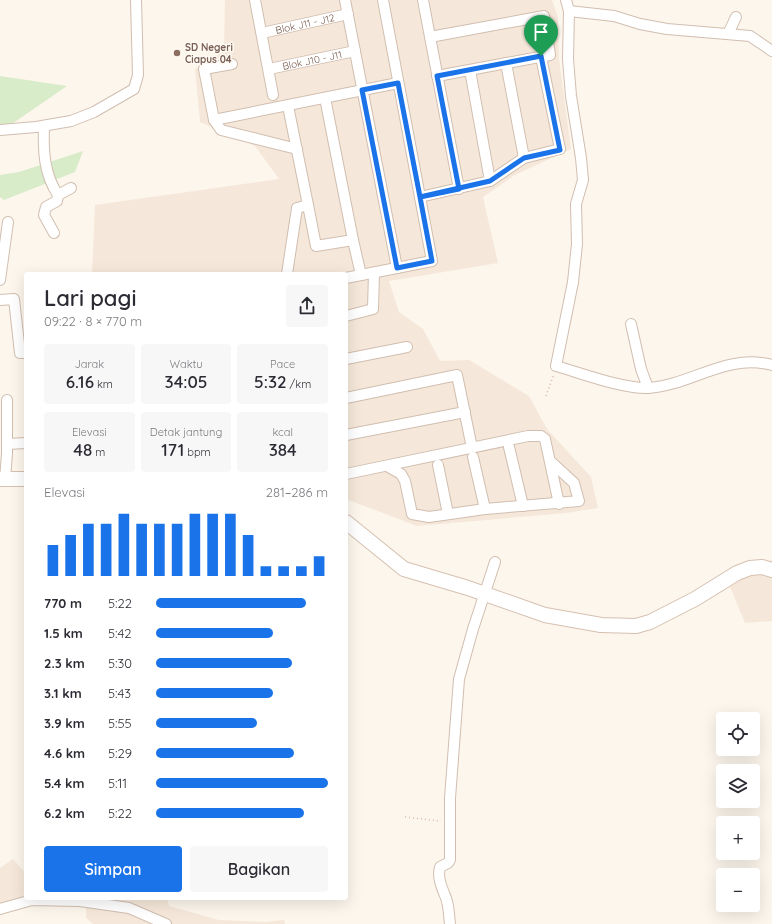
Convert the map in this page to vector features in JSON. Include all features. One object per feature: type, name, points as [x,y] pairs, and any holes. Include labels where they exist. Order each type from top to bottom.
[{"type":"street","points":[[0,130],[44,126],[85,116],[134,89],[138,75],[136,0]]},
{"type":"street","points":[[255,0],[273,95]]},
{"type":"street","points":[[345,0],[397,268]]},
{"type":"street","points":[[348,278],[432,261],[383,0]]},
{"type":"street","points":[[423,0],[459,189]]},
{"type":"street","points":[[566,0],[569,11],[569,76],[583,180],[576,204],[577,244],[573,282],[556,366],[621,384],[648,388],[684,379],[737,362],[750,361],[772,365]]},
{"type":"street","points":[[569,11],[614,16],[640,24],[667,29],[750,36],[772,50]]},
{"type":"street","name":"Blok J11 - J12","points":[[262,33],[348,14]]},
{"type":"street","points":[[430,37],[544,16],[550,55],[437,76]]},
{"type":"street","points":[[728,34],[736,17]]},
{"type":"street","name":"Blok J10 - J11","points":[[269,69],[355,51]]},
{"type":"street","points":[[420,197],[490,181],[524,158],[560,150],[541,56]]},
{"type":"street","points":[[506,63],[524,158]]},
{"type":"street","points":[[232,64],[204,69],[214,120],[221,130],[296,149]]},
{"type":"street","points":[[470,70],[490,181]]},
{"type":"street","points":[[214,120],[398,83]]},
{"type":"street","points":[[324,98],[361,275]]},
{"type":"street","points":[[288,106],[316,246],[353,240]]},
{"type":"street","points":[[44,126],[46,164],[52,186],[58,195],[57,201],[46,207],[44,214],[54,233]]},
{"type":"street","points":[[58,195],[71,188]]},
{"type":"street","points":[[287,272],[297,208],[308,206]]},
{"type":"street","points":[[0,280],[8,222]]},
{"type":"street","points":[[348,315],[373,309],[374,273]]},
{"type":"street","points":[[0,300],[14,299],[20,353],[24,353]]},
{"type":"street","points":[[631,324],[641,369],[648,388]]},
{"type":"street","points":[[348,359],[407,347]]},
{"type":"street","points":[[348,398],[457,375],[485,509]]},
{"type":"street","points":[[7,400],[7,444],[2,480],[24,479]]},
{"type":"street","points":[[348,435],[465,412]]},
{"type":"street","points":[[348,474],[472,452],[528,436],[541,436],[546,439],[559,504]]},
{"type":"street","points":[[7,444],[24,443]]},
{"type":"street","points":[[509,447],[523,506]]},
{"type":"street","points":[[387,466],[401,474],[405,481],[412,514],[429,517],[485,509],[559,504],[579,501],[574,483],[550,461]]},
{"type":"street","points":[[438,465],[448,514]]},
{"type":"street","points":[[348,524],[404,569],[485,594],[545,615],[601,625],[636,626],[667,614],[737,573],[750,568],[762,567],[772,570]]},
{"type":"street","points":[[450,924],[446,898],[439,876],[440,867],[448,863],[450,860],[449,823],[459,679],[495,562]]},
{"type":"street","points":[[0,909],[32,900],[80,901],[129,908],[166,924]]},
{"type":"path","points":[[546,396],[556,366]]},
{"type":"path","points":[[405,817],[449,823]]},
{"type":"shaded area","points":[[225,0],[552,0],[558,17],[559,59],[571,149],[515,175],[483,197],[498,263],[389,281],[399,312],[423,329],[440,361],[469,360],[529,396],[547,429],[591,477],[598,508],[566,513],[417,526],[348,500],[348,272],[92,272],[95,205],[279,179],[255,146],[200,122],[195,69],[224,51]]},
{"type":"shaded area","points":[[772,559],[772,621],[745,623],[730,587]]},
{"type":"shaded area","points":[[13,859],[24,872],[24,899],[0,908],[0,868]]},
{"type":"shaded area","points":[[86,900],[168,900],[169,906],[219,920],[266,922],[284,920],[285,924],[93,924],[86,918]]},
{"type":"green space","points":[[0,76],[67,86],[0,132]]},
{"type":"green space","points":[[83,151],[75,172],[4,200],[0,197],[0,175],[19,172]]},
{"type":"place","name":"SD Negeri Ciapus 04","points":[[177,53]]},
{"type":"route","points":[[541,56],[437,76],[459,189],[420,197],[432,261],[397,268],[362,90],[398,83],[420,197],[459,189],[490,181],[524,158],[560,150],[541,56]]}]
